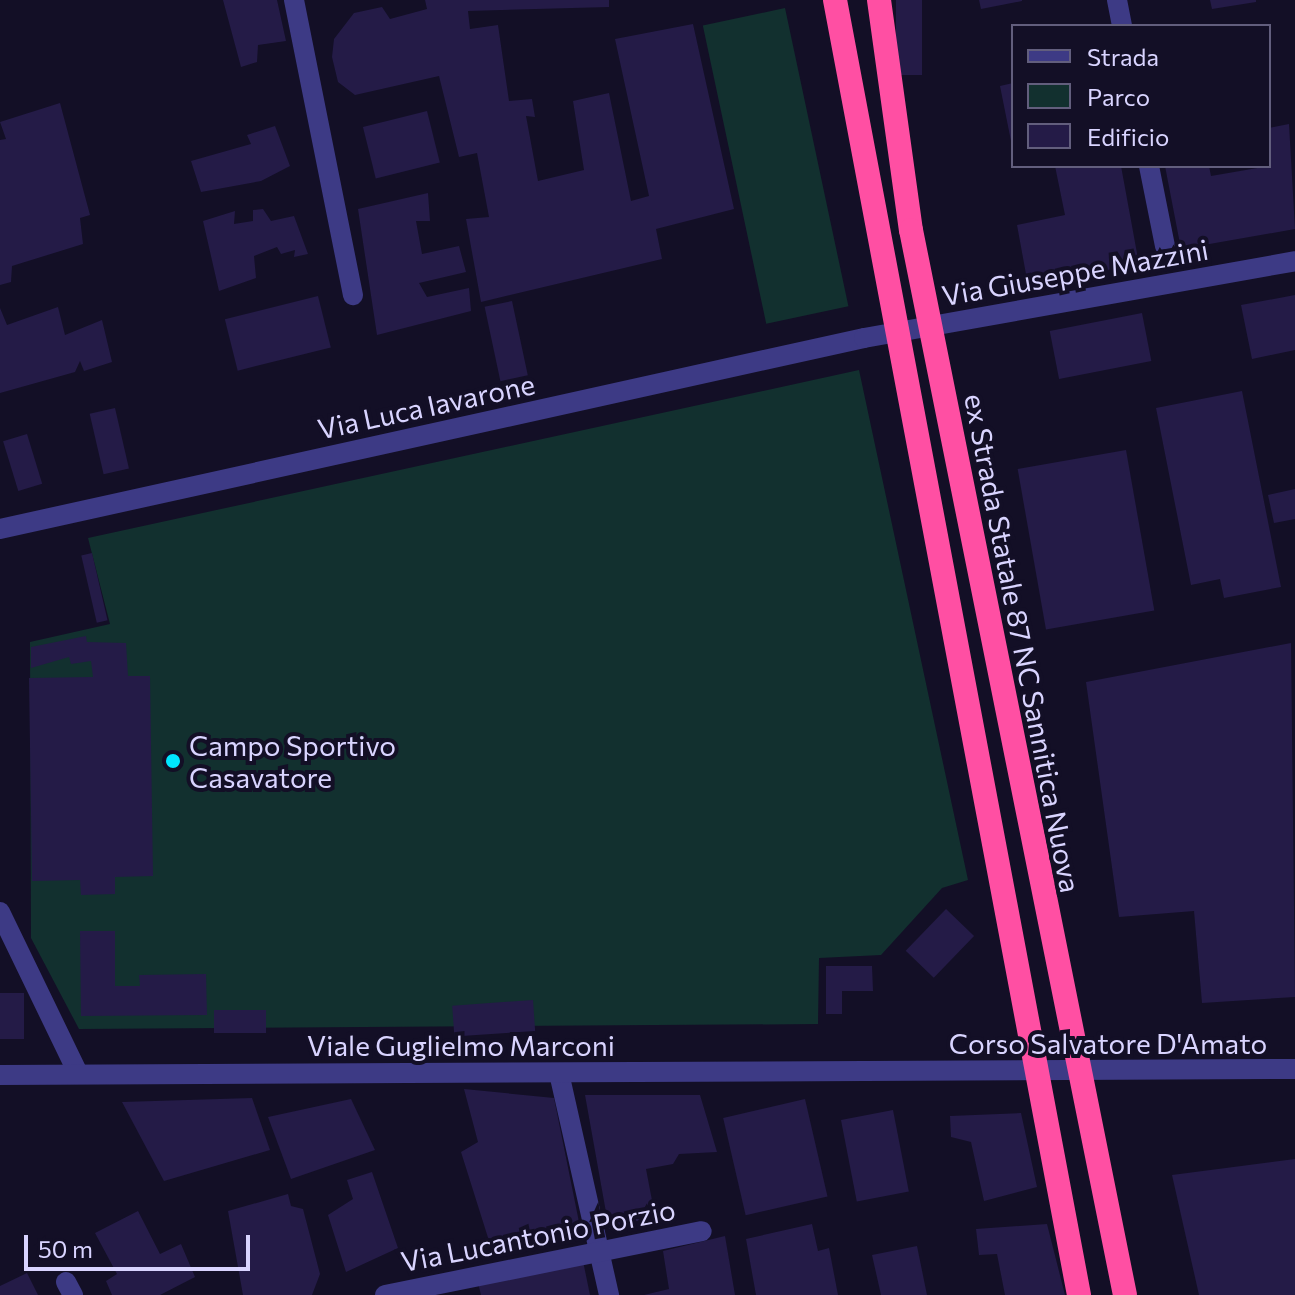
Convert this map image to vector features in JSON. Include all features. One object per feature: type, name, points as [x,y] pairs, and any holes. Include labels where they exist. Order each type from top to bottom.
[{"type":"highway","points":[[835,0],[1079,1295]]},
{"type":"highway","name":"ex Strada Statale 87 NC Sannitica Nuova","points":[[879,0],[911,230],[1125,1295]]},
{"type":"street","points":[[294,0],[353,295]]},
{"type":"street","points":[[1117,0],[1122,24]]},
{"type":"street","points":[[1149,168],[1165,246]]},
{"type":"street","name":"Via Giuseppe Mazzini","points":[[864,338],[1295,261]]},
{"type":"street","name":"Via Luca Iavarone","points":[[0,529],[864,338]]},
{"type":"street","points":[[0,912],[78,1073]]},
{"type":"street","name":"Corso Salvatore D'Amato","points":[[922,1073],[1295,1069]]},
{"type":"street","points":[[559,1073],[609,1295]]},
{"type":"street","name":"Viale Guglielmo Marconi","points":[[0,1075],[922,1073]]},
{"type":"street","name":"Via Lucantonio Porzio","points":[[385,1295],[598,1247],[702,1231]]},
{"type":"green space","points":[[785,8],[848,306],[766,324],[703,25]]},
{"type":"green space","name":"Campo Sportivo Casavatore","points":[[859,370],[968,880],[942,888],[881,955],[819,958],[818,1024],[79,1029],[31,938],[30,642],[110,624],[88,538]]},
{"type":"building","points":[[223,0],[277,0],[286,41],[258,45],[257,62],[241,67]]},
{"type":"building","points":[[425,0],[609,0],[609,7],[468,11],[470,29],[498,25],[509,101],[532,99],[535,117],[526,116],[538,181],[584,170],[573,101],[609,93],[631,201],[649,196],[615,39],[693,24],[734,209],[656,229],[662,259],[481,302],[466,219],[489,217],[477,153],[459,157],[439,76],[355,95],[338,82],[332,57],[334,39],[354,13],[382,7],[390,19],[427,9]]},
{"type":"building","points":[[896,0],[922,0],[922,75],[896,75]]},
{"type":"building","points":[[979,0],[1022,0],[1022,1],[981,9]]},
{"type":"building","points":[[1210,0],[1256,0],[1256,2],[1212,9]]},
{"type":"building","points":[[1011,83],[1011,141],[1000,86]]},
{"type":"building","points":[[60,103],[90,215],[80,218],[83,244],[12,266],[11,282],[0,285],[0,140],[6,139],[0,122]]},
{"type":"building","points":[[427,111],[440,162],[376,178],[363,127]]},
{"type":"building","points":[[1289,124],[1295,229],[1181,249],[1165,168],[1209,168],[1211,176],[1271,168],[1271,128]]},
{"type":"building","points":[[275,126],[290,166],[261,181],[201,192],[191,161],[251,144],[247,135]]},
{"type":"building","points":[[1055,168],[1121,168],[1139,264],[1028,285],[1017,225],[1065,215]]},
{"type":"building","points":[[428,193],[430,221],[416,221],[422,254],[459,246],[466,272],[419,283],[427,297],[469,288],[471,311],[377,335],[358,209]]},
{"type":"building","points":[[263,209],[271,221],[294,216],[308,254],[294,257],[295,250],[281,254],[277,247],[254,256],[256,278],[219,291],[203,221],[235,211],[234,224],[253,221],[253,210]]},
{"type":"building","points":[[1295,295],[1295,350],[1252,359],[1241,305]]},
{"type":"building","points":[[318,296],[331,347],[238,371],[225,319]]},
{"type":"building","points":[[512,301],[528,375],[500,381],[485,307]]},
{"type":"building","points":[[58,307],[65,335],[102,320],[112,362],[84,371],[80,361],[75,372],[0,393],[0,308],[7,325]]},
{"type":"building","points":[[1142,313],[1151,361],[1059,379],[1050,331]]},
{"type":"building","points":[[1242,391],[1281,587],[1224,598],[1220,579],[1191,585],[1156,408]]},
{"type":"building","points":[[115,408],[129,468],[104,474],[90,414]]},
{"type":"building","points":[[27,434],[42,484],[18,491],[3,441]]},
{"type":"building","points":[[1126,450],[1154,611],[1046,630],[1018,469]]},
{"type":"building","points":[[1295,489],[1295,519],[1274,523],[1268,495]]},
{"type":"building","points":[[92,553],[108,620],[97,623],[81,555]]},
{"type":"building","points":[[86,636],[87,642],[126,643],[128,676],[150,676],[153,876],[115,877],[115,894],[81,895],[80,880],[32,881],[29,678],[93,677],[91,661],[71,664],[69,657],[31,668],[31,647]]},
{"type":"building","points":[[1291,643],[1295,997],[1202,1003],[1194,911],[1119,917],[1086,682]]},
{"type":"building","points":[[946,909],[974,936],[934,978],[906,951]]},
{"type":"building","points":[[80,931],[115,931],[115,986],[140,986],[139,975],[206,974],[207,1015],[81,1016]]},
{"type":"building","points":[[826,966],[872,966],[873,991],[842,991],[842,1014],[826,1014]]},
{"type":"building","points":[[0,993],[24,993],[24,1039],[0,1039]]},
{"type":"building","points":[[533,1000],[535,1031],[454,1037],[452,1006]]},
{"type":"building","points":[[214,1010],[266,1010],[266,1033],[214,1033]]},
{"type":"building","points":[[464,1089],[554,1098],[579,1222],[490,1244],[461,1152],[478,1142]]},
{"type":"building","points":[[585,1095],[700,1095],[717,1152],[679,1154],[673,1164],[646,1169],[655,1216],[609,1229]]},
{"type":"building","points":[[252,1098],[270,1150],[164,1181],[122,1102]]},
{"type":"building","points":[[351,1099],[375,1150],[291,1179],[268,1117]]},
{"type":"building","points":[[805,1099],[827,1196],[746,1215],[723,1118]]},
{"type":"building","points":[[893,1110],[909,1191],[857,1202],[841,1120]]},
{"type":"building","points":[[1021,1113],[1037,1187],[984,1201],[971,1142],[951,1137],[950,1116]]},
{"type":"building","points":[[1295,1159],[1295,1295],[1199,1295],[1172,1175]]},
{"type":"building","points":[[372,1172],[398,1248],[346,1272],[328,1215],[353,1199],[347,1180]]},
{"type":"building","points":[[288,1194],[291,1206],[303,1209],[320,1274],[312,1295],[243,1295],[228,1211]]},
{"type":"building","points":[[138,1211],[160,1254],[181,1244],[195,1277],[160,1295],[112,1295],[106,1281],[117,1274],[95,1233]]},
{"type":"building","points":[[812,1224],[818,1251],[829,1248],[838,1295],[756,1295],[746,1239]]},
{"type":"building","points":[[1047,1224],[1065,1295],[1005,1295],[997,1254],[979,1255],[976,1229]]},
{"type":"building","points":[[725,1236],[735,1295],[644,1295],[669,1289],[663,1251]]},
{"type":"building","points":[[917,1246],[927,1295],[881,1295],[872,1255]]},
{"type":"building","points":[[583,1261],[590,1295],[481,1295],[478,1283]]},
{"type":"building","points":[[27,1273],[38,1295],[0,1295],[0,1286]]},
{"type":"place","name":"Campo Sportivo Casavatore","points":[[173,761]]}]
